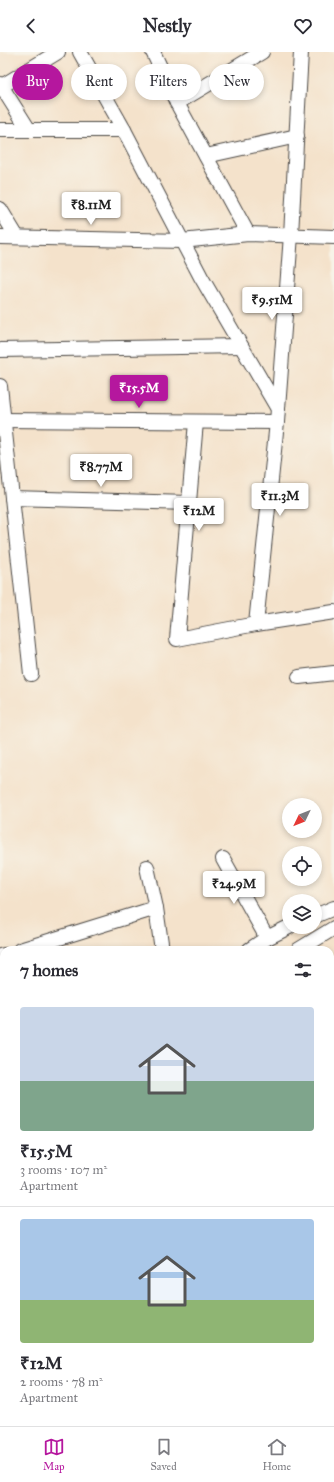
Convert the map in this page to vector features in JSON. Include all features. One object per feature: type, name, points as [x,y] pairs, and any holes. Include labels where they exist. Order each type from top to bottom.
[{"type":"street","points":[[29,130],[1,85],[58,52]]},
{"type":"street","points":[[80,52],[124,130],[182,241],[278,415]]},
{"type":"street","points":[[153,52],[177,103],[248,234]]},
{"type":"street","points":[[177,103],[262,52]]},
{"type":"street","points":[[256,624],[278,415],[291,235],[301,52]]},
{"type":"street","points":[[0,130],[124,130]]},
{"type":"street","points":[[206,156],[297,136]]},
{"type":"street","points":[[0,209],[18,237]]},
{"type":"street","points":[[0,237],[182,241],[248,234],[334,237]]},
{"type":"street","points":[[0,350],[241,346]]},
{"type":"street","points":[[0,386],[2,420],[31,674]]},
{"type":"street","points":[[2,420],[196,422],[278,415]]},
{"type":"street","points":[[196,422],[177,639],[256,624],[334,612]]},
{"type":"street","points":[[12,498],[189,503]]},
{"type":"street","points":[[298,677],[334,673]]},
{"type":"street","points":[[223,859],[267,938]]},
{"type":"street","points":[[147,867],[156,908],[159,946]]},
{"type":"street","points":[[33,946],[156,908]]},
{"type":"street","points":[[322,913],[334,908]]},
{"type":"street","points":[[305,946],[334,928]]},
{"type":"street","points":[[255,946],[282,930]]}]
